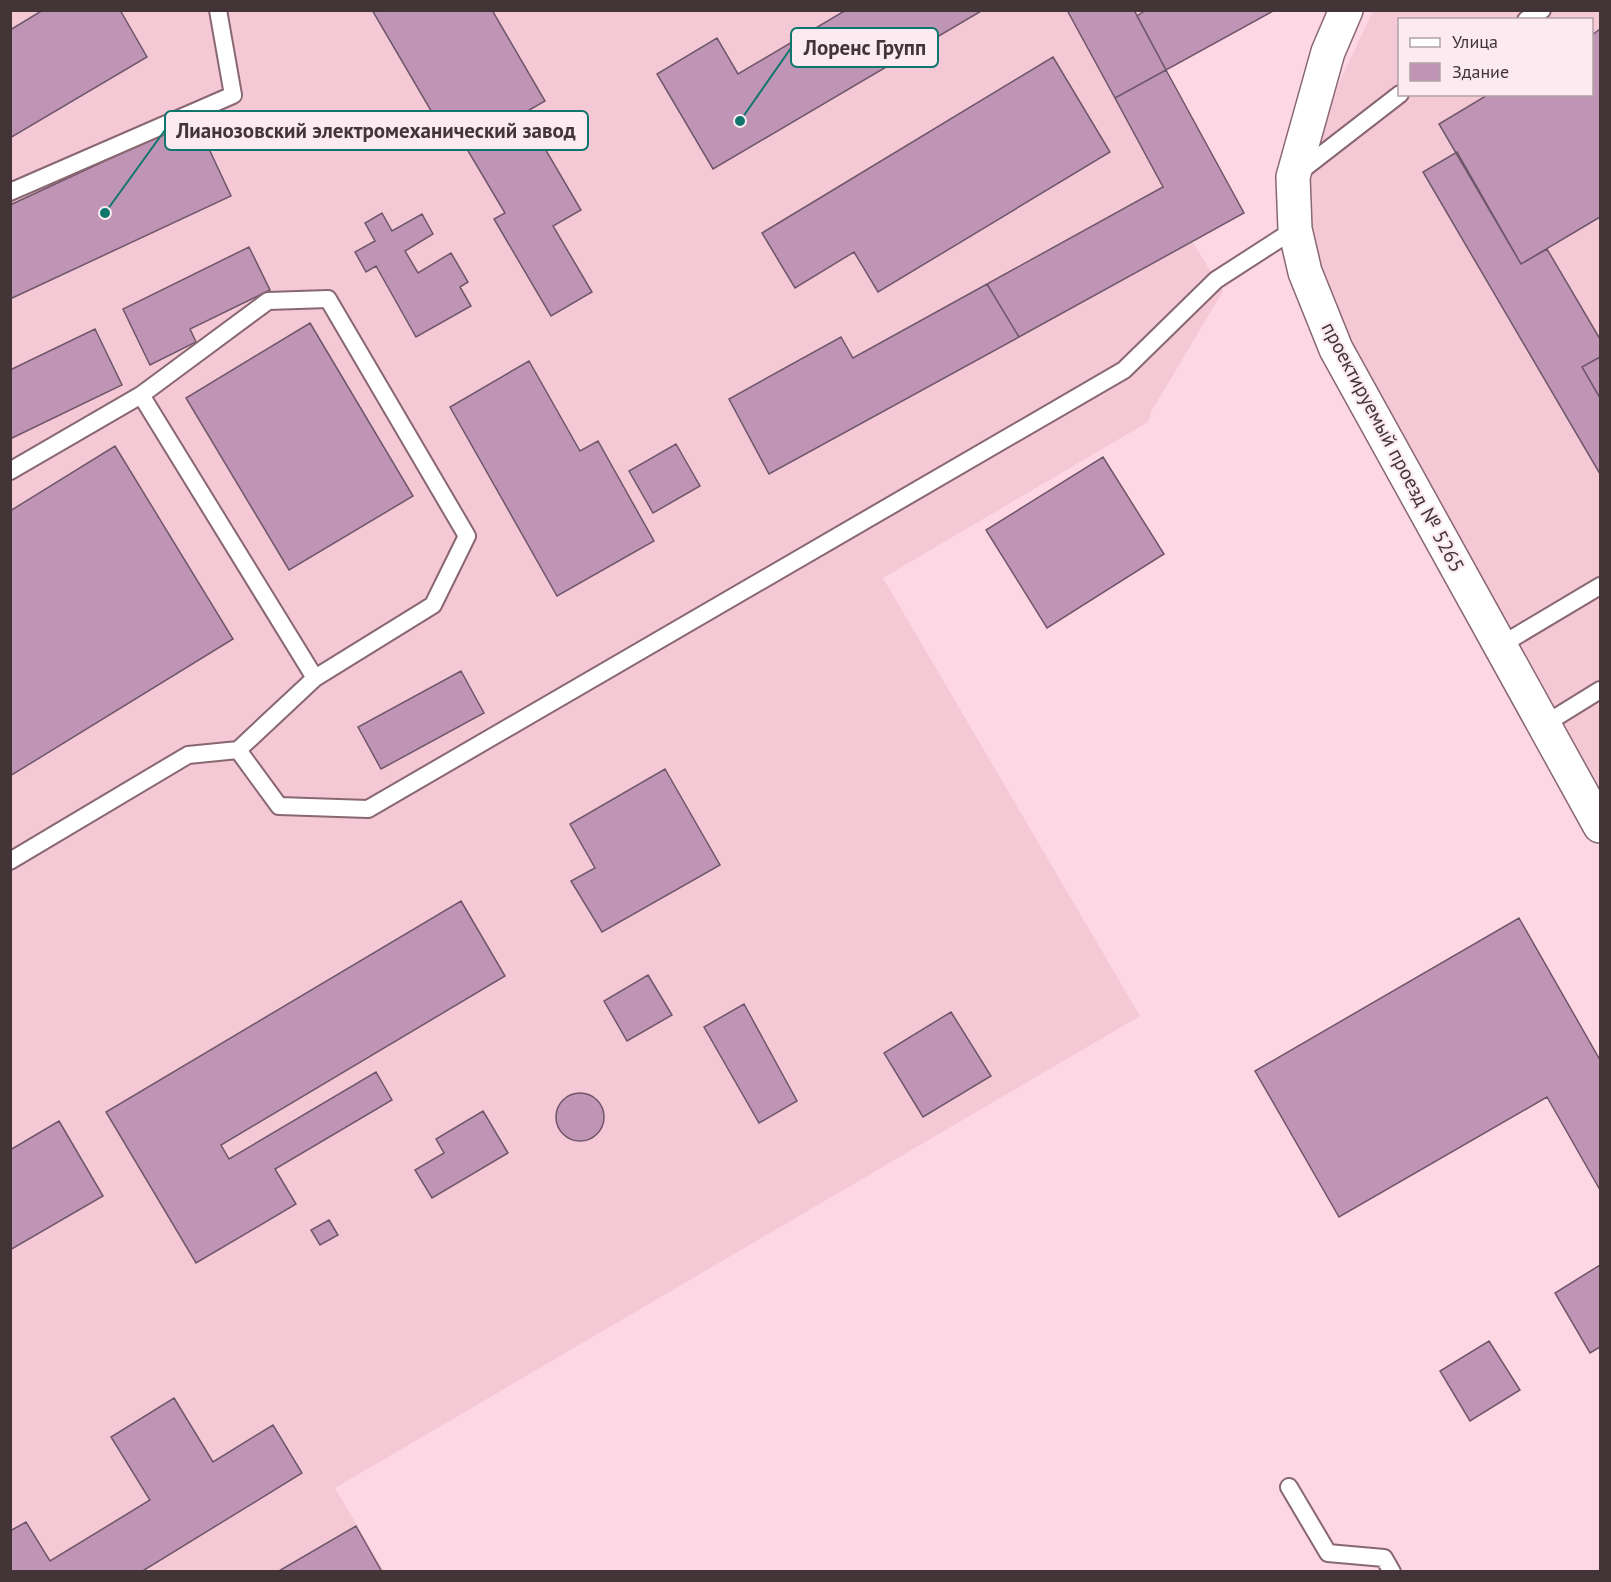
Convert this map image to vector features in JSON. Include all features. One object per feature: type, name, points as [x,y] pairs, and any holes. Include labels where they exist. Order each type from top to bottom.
[{"type":"street","name":"проектируемый проезд № 5265","points":[[1346,10],[1328,52],[1293,177],[1295,229],[1305,272],[1336,349],[1600,826]]},
{"type":"lane","points":[[10,192],[233,95],[218,10]]},
{"type":"lane","points":[[1529,18],[1542,10]]},
{"type":"lane","points":[[1293,177],[1398,96]]},
{"type":"lane","points":[[238,750],[279,806],[368,809],[1124,370],[1216,280],[1295,229]]},
{"type":"lane","points":[[10,471],[141,395],[268,301],[328,299],[467,536],[433,605],[315,678],[238,750],[188,755],[10,861]]},
{"type":"lane","points":[[141,395],[315,678]]},
{"type":"lane","points":[[1501,645],[1600,585]]},
{"type":"lane","points":[[1545,724],[1600,690]]},
{"type":"lane","points":[[1289,1488],[1328,1553],[1384,1558],[1392,1572]]},
{"type":"shaded area","points":[[11,11],[1274,11],[1166,70],[1244,213],[1192,241],[1223,291],[1151,412],[1148,422],[883,578],[1140,1016],[335,1488],[384,1571],[11,1572]]},
{"type":"shaded area","points":[[1373,11],[1600,11],[1600,795],[1345,333],[1315,250],[1308,192],[1315,157],[1336,89]]},
{"type":"building","points":[[43,10],[120,10],[147,57],[10,138],[10,30]]},
{"type":"building","points":[[372,10],[492,10],[545,101],[524,113],[581,210],[553,226],[592,292],[551,316],[494,219],[505,213],[464,144],[454,150]]},
{"type":"building","points":[[846,10],[983,10],[713,169],[657,74],[717,38],[738,74]]},
{"type":"building","points":[[1067,10],[1134,10],[1166,70],[1115,98]]},
{"type":"building","points":[[1146,10],[1275,10],[1166,70],[1137,16]]},
{"type":"building","points":[[1600,29],[1600,217],[1521,264],[1439,124],[1486,96],[1593,96],[1593,34]]},
{"type":"building","points":[[1053,57],[1110,152],[878,292],[854,252],[795,288],[762,233]]},
{"type":"building","points":[[1166,70],[1244,213],[1019,337],[987,284],[1163,187],[1115,98]]},
{"type":"building","points":[[195,119],[231,196],[10,299],[10,205]]},
{"type":"building","points":[[1457,152],[1521,264],[1547,249],[1600,339],[1600,357],[1582,367],[1600,398],[1600,474],[1423,172]]},
{"type":"building","points":[[382,213],[392,231],[422,214],[433,234],[405,251],[418,273],[451,253],[468,282],[460,287],[471,306],[416,337],[376,266],[366,272],[355,252],[375,241],[365,223]]},
{"type":"building","points":[[249,247],[270,290],[190,329],[196,342],[150,365],[123,309]]},
{"type":"building","points":[[987,284],[1019,337],[769,474],[729,399],[841,337],[853,358]]},
{"type":"building","points":[[310,323],[413,496],[289,570],[186,398]]},
{"type":"building","points":[[95,329],[122,385],[10,439],[10,370]]},
{"type":"building","points":[[1600,357],[1600,398],[1582,367]]},
{"type":"building","points":[[529,361],[580,451],[598,441],[654,541],[557,596],[450,407]]},
{"type":"building","points":[[676,444],[700,486],[653,513],[629,471]]},
{"type":"building","points":[[115,446],[233,639],[10,776],[10,511]]},
{"type":"building","points":[[1103,457],[1164,554],[1047,628],[986,530]]},
{"type":"building","points":[[461,671],[484,713],[381,769],[358,727]]},
{"type":"building","points":[[665,769],[720,865],[602,932],[571,881],[595,868],[570,824]]},
{"type":"building","points":[[461,901],[505,976],[221,1145],[229,1159],[376,1072],[392,1100],[275,1169],[296,1204],[196,1263],[106,1112]]},
{"type":"building","points":[[1519,918],[1600,1060],[1600,1190],[1547,1097],[1339,1217],[1255,1071]]},
{"type":"building","points":[[648,975],[672,1015],[627,1041],[604,1001]]},
{"type":"building","points":[[744,1004],[797,1101],[759,1123],[704,1027]]},
{"type":"building","points":[[951,1012],[991,1076],[923,1117],[884,1053]]},
{"type":"building","points":[[575,1093],[585,1093],[597,1100],[604,1112],[604,1122],[597,1134],[585,1141],[575,1141],[560,1130],[556,1122],[556,1112],[567,1097]]},
{"type":"building","points":[[483,1111],[508,1153],[432,1198],[415,1170],[444,1153],[436,1139]]},
{"type":"building","points":[[59,1121],[103,1196],[10,1250],[10,1150]]},
{"type":"building","points":[[329,1220],[338,1235],[320,1245],[311,1230]]},
{"type":"building","points":[[1600,1265],[1600,1347],[1590,1353],[1555,1293]]},
{"type":"building","points":[[1489,1341],[1520,1390],[1470,1421],[1440,1371]]},
{"type":"building","points":[[174,1398],[213,1462],[273,1425],[302,1473],[141,1572],[10,1572],[10,1531],[26,1522],[50,1561],[150,1500],[111,1437]]},
{"type":"building","points":[[356,1526],[382,1572],[277,1572]]},
{"type":"place","name":"Лоренс Групп","points":[[740,121]]},
{"type":"place","name":"Лианозовский электромеханический завод","points":[[105,213]]}]
